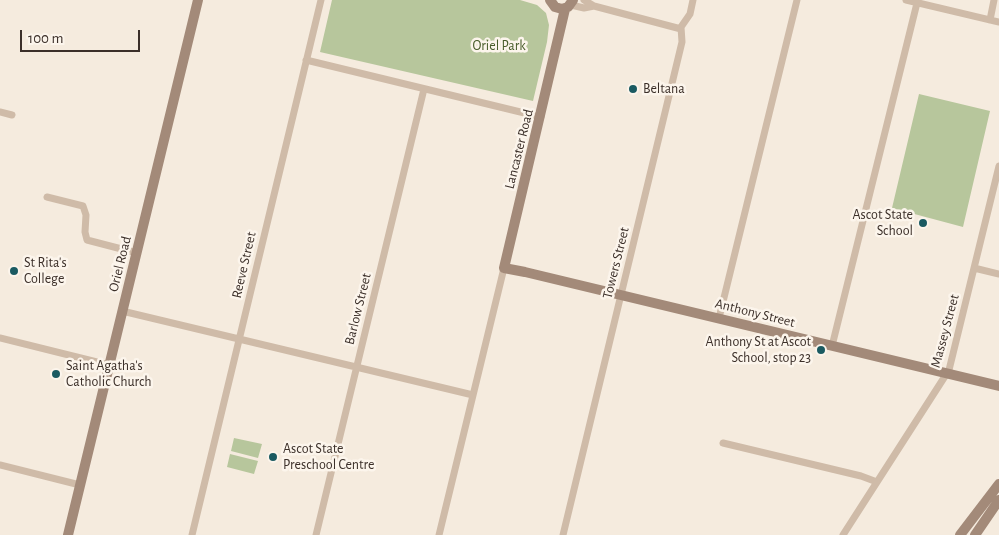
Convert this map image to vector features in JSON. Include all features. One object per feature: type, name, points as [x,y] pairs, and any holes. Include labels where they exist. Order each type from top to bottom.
[{"type":"street","name":"Oriel Road","points":[[68,535],[198,0]]},
{"type":"street","name":"Reeve Street","points":[[192,535],[321,0]]},
{"type":"street","points":[[584,0],[594,6],[681,29]]},
{"type":"street","name":"Towers Street","points":[[563,535],[682,42],[681,29],[690,14],[693,0]]},
{"type":"street","points":[[719,318],[797,0]]},
{"type":"street","points":[[906,0],[999,22]]},
{"type":"street","points":[[990,20],[994,0]]},
{"type":"street","points":[[832,346],[917,3]]},
{"type":"street","points":[[563,4],[584,8],[594,6]]},
{"type":"street","name":"Lancaster Road","points":[[504,268],[541,117],[559,36],[563,4]]},
{"type":"street","points":[[306,60],[541,117]]},
{"type":"street","name":"Barlow Street","points":[[316,535],[424,89]]},
{"type":"street","points":[[0,112],[12,115]]},
{"type":"street","name":"Massey Street","points":[[842,535],[947,374],[999,166]]},
{"type":"street","points":[[46,197],[83,206],[86,215],[85,232],[87,240],[137,253]]},
{"type":"street","points":[[440,535],[504,268]]},
{"type":"street","name":"Anthony Street","points":[[504,268],[999,386]]},
{"type":"street","points":[[974,268],[999,274]]},
{"type":"street","points":[[122,311],[473,395]]},
{"type":"street","points":[[0,338],[109,364]]},
{"type":"street","points":[[723,443],[861,476],[877,482]]},
{"type":"street","points":[[0,465],[80,485]]},
{"type":"street","points":[[960,535],[999,484]]},
{"type":"street","points":[[975,535],[999,500]]},
{"type":"green space","name":"Oriel Park","points":[[332,0],[520,0],[537,5],[546,13],[549,25],[547,42],[533,101],[320,52]]},
{"type":"green space","points":[[919,94],[990,111],[963,227],[892,208]]},
{"type":"green space","points":[[234,438],[262,444],[258,458],[231,451]]},
{"type":"green space","points":[[230,454],[258,461],[254,474],[227,467]]},
{"type":"place","name":"Beltana","points":[[633,89]]},
{"type":"place","name":"Ascot State School","points":[[923,223]]},
{"type":"place","name":"St Rita's College","points":[[14,271]]},
{"type":"place","name":"Anthony St at Ascot School, stop 23","points":[[821,350]]},
{"type":"place","name":"Saint Agatha's Catholic Church","points":[[56,374]]},
{"type":"place","name":"Ascot State Preschool Centre","points":[[273,457]]}]
